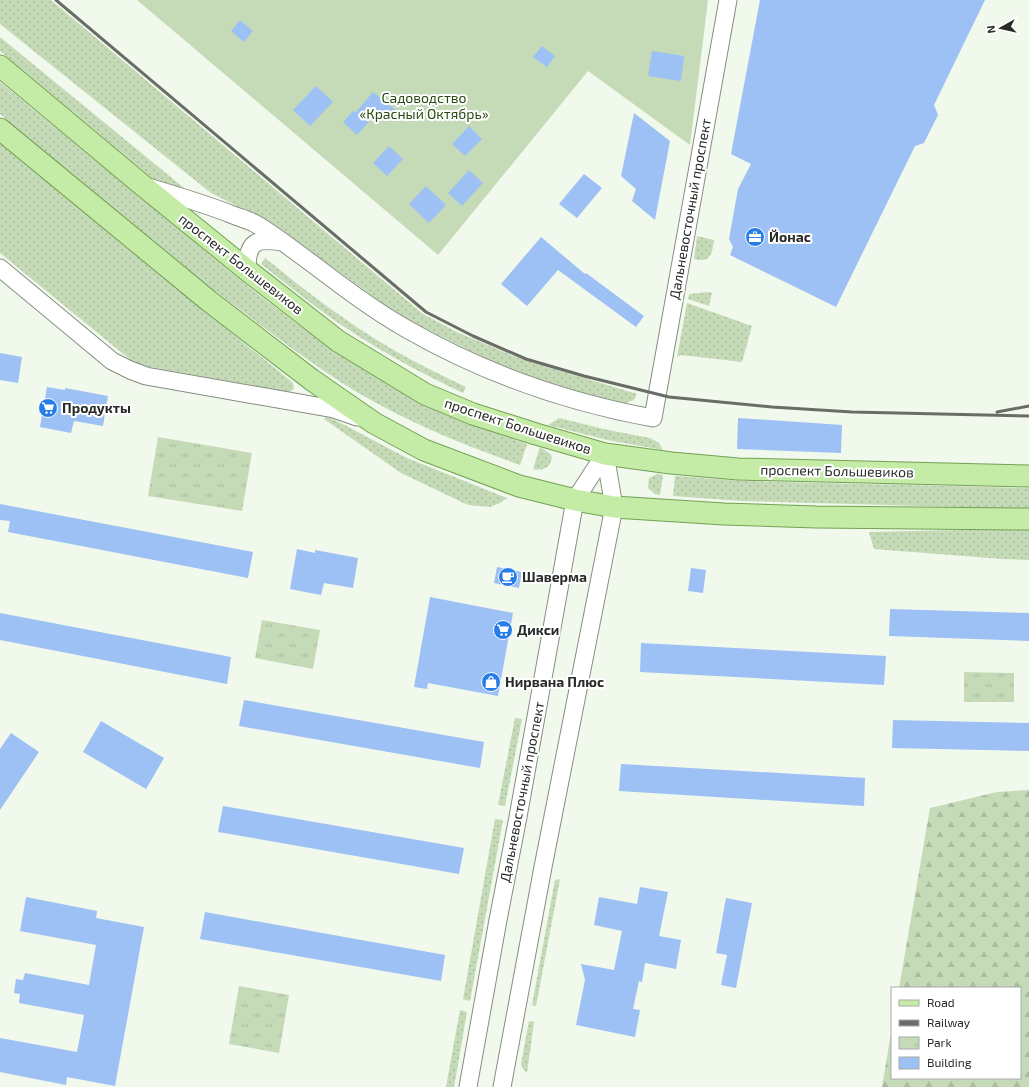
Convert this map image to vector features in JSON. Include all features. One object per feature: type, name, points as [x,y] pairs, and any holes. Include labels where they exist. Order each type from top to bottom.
[{"type":"main road","name":"проспект Большевиков","points":[[0,66],[141,184],[338,341],[425,394],[473,414],[604,454],[671,463],[738,469],[1029,476]]},
{"type":"main road","points":[[0,129],[210,301],[312,380],[374,423],[424,450],[519,486],[575,500],[614,507],[724,514],[816,517],[1029,519]]},
{"type":"street","name":"Дальневосточный проспект","points":[[282,242],[363,302],[404,328],[444,350],[489,370],[549,392],[614,411],[653,418],[728,0]]},
{"type":"street","points":[[141,184],[218,209],[253,223],[282,242]]},
{"type":"street","points":[[247,270],[247,258],[250,249],[256,242],[266,240],[282,242]]},
{"type":"street","points":[[0,268],[107,356],[130,370],[146,376],[334,409],[374,423]]},
{"type":"street","name":"Дальневосточный проспект","points":[[468,1087],[575,500],[604,454]]},
{"type":"street","points":[[502,1087],[543,866],[614,507],[604,454]]},
{"type":"green space","points":[[0,0],[51,0],[423,314],[457,332],[521,359],[637,394],[634,400],[625,403],[583,393],[507,369],[400,316],[270,224],[211,193],[0,24]]},
{"type":"green space","name":"Садоводство «Красный Октябрь»","points":[[137,0],[708,0],[690,145],[588,71],[438,255]]},
{"type":"green space","points":[[0,37],[189,192],[158,183],[0,51]]},
{"type":"green space","points":[[0,82],[247,286],[322,342],[370,373],[421,400],[473,424],[527,444],[520,465],[457,441],[395,413],[355,391],[286,344],[163,250],[0,114]]},
{"type":"green space","points":[[0,144],[292,382],[294,386],[293,390],[289,392],[144,366],[133,362],[0,253]]},
{"type":"green space","points":[[697,236],[714,240],[710,256],[704,260],[694,259]]},
{"type":"green space","points":[[265,258],[327,306],[375,339],[410,359],[466,387],[463,393],[403,363],[346,328],[313,305],[261,264]]},
{"type":"green space","points":[[712,293],[709,306],[688,299],[689,294]]},
{"type":"green space","points":[[687,303],[752,326],[742,362],[681,355],[677,357]]},
{"type":"green space","points":[[326,417],[335,420],[407,458],[507,498],[490,507],[468,505],[401,473],[324,419]]},
{"type":"green space","points":[[559,418],[608,430],[650,438],[659,443],[663,450],[607,440],[548,425]]},
{"type":"green space","points":[[158,437],[252,453],[242,511],[148,496]]},
{"type":"green space","points":[[540,447],[549,453],[552,457],[551,461],[546,468],[540,470],[533,469]]},
{"type":"green space","points":[[657,474],[663,475],[660,495],[655,494],[648,488],[649,478]]},
{"type":"green space","points":[[675,476],[743,481],[1029,488],[1029,509],[742,501],[673,496]]},
{"type":"green space","points":[[1004,529],[1029,530],[1029,560],[874,549],[869,532]]},
{"type":"green space","points":[[262,620],[320,630],[313,669],[255,658]]},
{"type":"green space","points":[[964,672],[1014,673],[1014,702],[964,702]]},
{"type":"green space","points":[[515,718],[522,719],[505,806],[498,805]]},
{"type":"green space","points":[[1029,790],[1029,1087],[882,1087],[891,1033],[891,1079],[1021,1079],[1021,987],[899,987],[930,808],[997,792]]},
{"type":"green space","points":[[495,819],[503,820],[470,1001],[463,999]]},
{"type":"green space","points":[[560,879],[536,1006],[532,1005],[555,880]]},
{"type":"green space","points":[[239,986],[289,995],[279,1053],[229,1044]]},
{"type":"green space","points":[[460,1010],[467,1012],[454,1087],[446,1087]]},
{"type":"green space","points":[[529,1021],[534,1022],[527,1073],[521,1064]]},
{"type":"building","points":[[760,0],[985,0],[934,105],[938,115],[924,143],[915,146],[836,307],[730,255],[733,247],[729,239],[738,189],[751,164],[731,154]]},
{"type":"building","points":[[240,20],[253,31],[244,42],[231,31]]},
{"type":"building","points":[[542,46],[555,56],[547,67],[533,57]]},
{"type":"building","points":[[652,51],[684,56],[681,81],[648,76]]},
{"type":"building","points":[[316,86],[333,102],[310,126],[293,110]]},
{"type":"building","points":[[373,92],[397,111],[388,122],[377,113],[357,135],[343,122],[353,111],[356,112]]},
{"type":"building","points":[[634,113],[670,141],[655,220],[632,201],[636,189],[621,176]]},
{"type":"building","points":[[469,126],[482,139],[465,156],[452,144]]},
{"type":"building","points":[[389,146],[403,159],[387,176],[373,163]]},
{"type":"building","points":[[469,170],[483,183],[462,206],[448,193]]},
{"type":"building","points":[[584,174],[602,188],[577,218],[559,204]]},
{"type":"building","points":[[426,186],[446,205],[429,223],[409,204]]},
{"type":"building","points":[[541,237],[585,274],[586,273],[644,316],[636,327],[558,270],[527,306],[501,284]]},
{"type":"building","points":[[0,353],[22,357],[18,383],[0,380]]},
{"type":"building","points":[[47,387],[65,390],[65,388],[108,396],[103,426],[74,421],[71,433],[40,427]]},
{"type":"building","points":[[738,418],[842,425],[841,453],[737,449]]},
{"type":"building","points":[[0,504],[253,552],[248,578],[8,532],[10,521],[0,520]]},
{"type":"building","points":[[297,549],[315,553],[315,550],[358,558],[353,588],[324,583],[321,595],[290,589]]},
{"type":"building","name":"Шаверма","points":[[497,567],[522,572],[519,588],[494,583]]},
{"type":"building","points":[[691,568],[706,570],[703,593],[688,591]]},
{"type":"building","points":[[430,597],[513,613],[498,696],[428,683],[427,689],[414,687]]},
{"type":"building","points":[[890,609],[1029,613],[1029,641],[889,636]]},
{"type":"building","points":[[0,613],[231,657],[227,684],[0,640]]},
{"type":"building","points":[[641,643],[886,656],[884,685],[640,672]]},
{"type":"building","points":[[244,700],[484,742],[480,768],[239,726]]},
{"type":"building","points":[[893,720],[1029,723],[1029,751],[892,748]]},
{"type":"building","points":[[101,721],[164,758],[146,789],[83,752]]},
{"type":"building","points":[[11,733],[39,752],[0,810],[0,749]]},
{"type":"building","points":[[621,764],[865,778],[864,806],[619,791]]},
{"type":"building","points":[[223,806],[464,848],[459,874],[218,832]]},
{"type":"building","points":[[640,887],[668,892],[659,936],[681,940],[676,969],[645,963],[642,982],[639,981],[633,1009],[640,1010],[635,1037],[576,1025],[585,980],[581,964],[614,970],[622,931],[594,925],[599,897],[637,904]]},
{"type":"building","points":[[26,897],[97,911],[96,918],[144,927],[115,1086],[67,1077],[66,1085],[0,1072],[0,1038],[77,1052],[84,1015],[19,1003],[20,994],[14,993],[16,979],[23,980],[25,973],[89,985],[96,945],[20,931]]},
{"type":"building","points":[[726,898],[752,903],[736,988],[721,985],[727,955],[716,953]]},
{"type":"building","points":[[205,912],[445,955],[441,981],[200,939]]},
{"type":"railway","points":[[56,0],[426,312],[473,336],[526,359],[584,376],[669,397],[772,407],[852,412],[1029,416]]},
{"type":"railway","points":[[997,412],[1029,406]]},
{"type":"place","name":"Йонас","points":[[755,237]]},
{"type":"place","name":"Продукты","points":[[48,408]]},
{"type":"place","name":"Шаверма","points":[[508,577]]},
{"type":"place","name":"Дикси","points":[[503,630]]},
{"type":"place","name":"Нирвана Плюс","points":[[491,682]]}]
